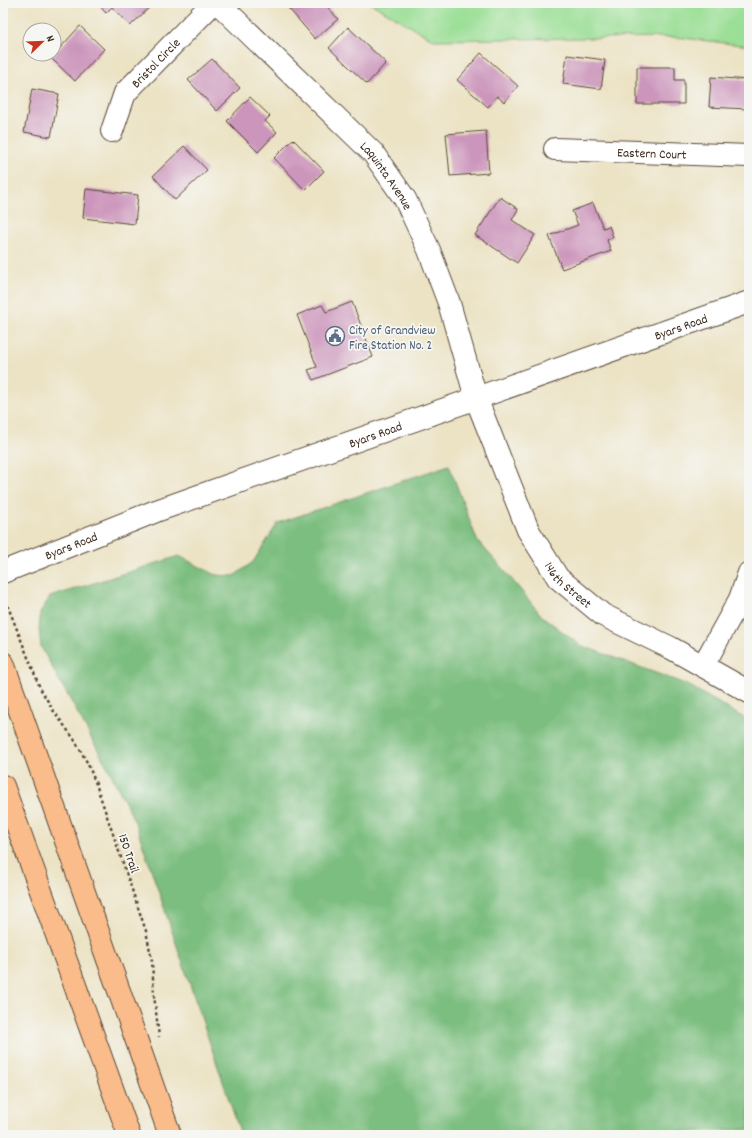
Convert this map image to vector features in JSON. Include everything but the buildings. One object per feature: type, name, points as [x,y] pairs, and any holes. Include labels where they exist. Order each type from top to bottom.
[{"type":"main road","points":[[3,663],[170,1135]]},
{"type":"main road","points":[[3,786],[129,1135]]},
{"type":"street","name":"Bristol Circle","points":[[112,131],[125,93],[213,3]]},
{"type":"street","name":"Laquinta Avenue","points":[[218,3],[373,153],[405,199],[429,250],[449,303],[476,398]]},
{"type":"street","name":"Eastern Court","points":[[555,149],[749,156]]},
{"type":"street","name":"Byars Road","points":[[3,572],[156,511],[749,302]]},
{"type":"street","name":"146th Street","points":[[476,398],[528,530],[558,578],[603,615],[671,648],[749,692]]},
{"type":"street","points":[[703,666],[740,599],[749,573]]},
{"type":"path","name":"150 Trail","points":[[3,594],[40,688],[53,710],[74,739],[88,764],[96,784],[146,931],[152,961],[159,1040]]},
{"type":"green space","points":[[370,3],[749,3],[749,46],[675,37],[434,40]]},
{"type":"green space","points":[[449,465],[477,540],[542,616],[580,645],[688,685],[749,721],[749,1128],[747,1129],[664,1132],[664,1135],[241,1135],[135,822],[109,770],[41,647],[39,630],[40,613],[50,597],[179,556],[216,575],[234,576],[253,562],[278,523]]},
{"type":"green space","points":[[749,1128],[749,1135],[664,1135],[664,1132]]},
{"type":"place","name":"City of Grandview Fire Station No. 2","points":[[335,336]]}]
